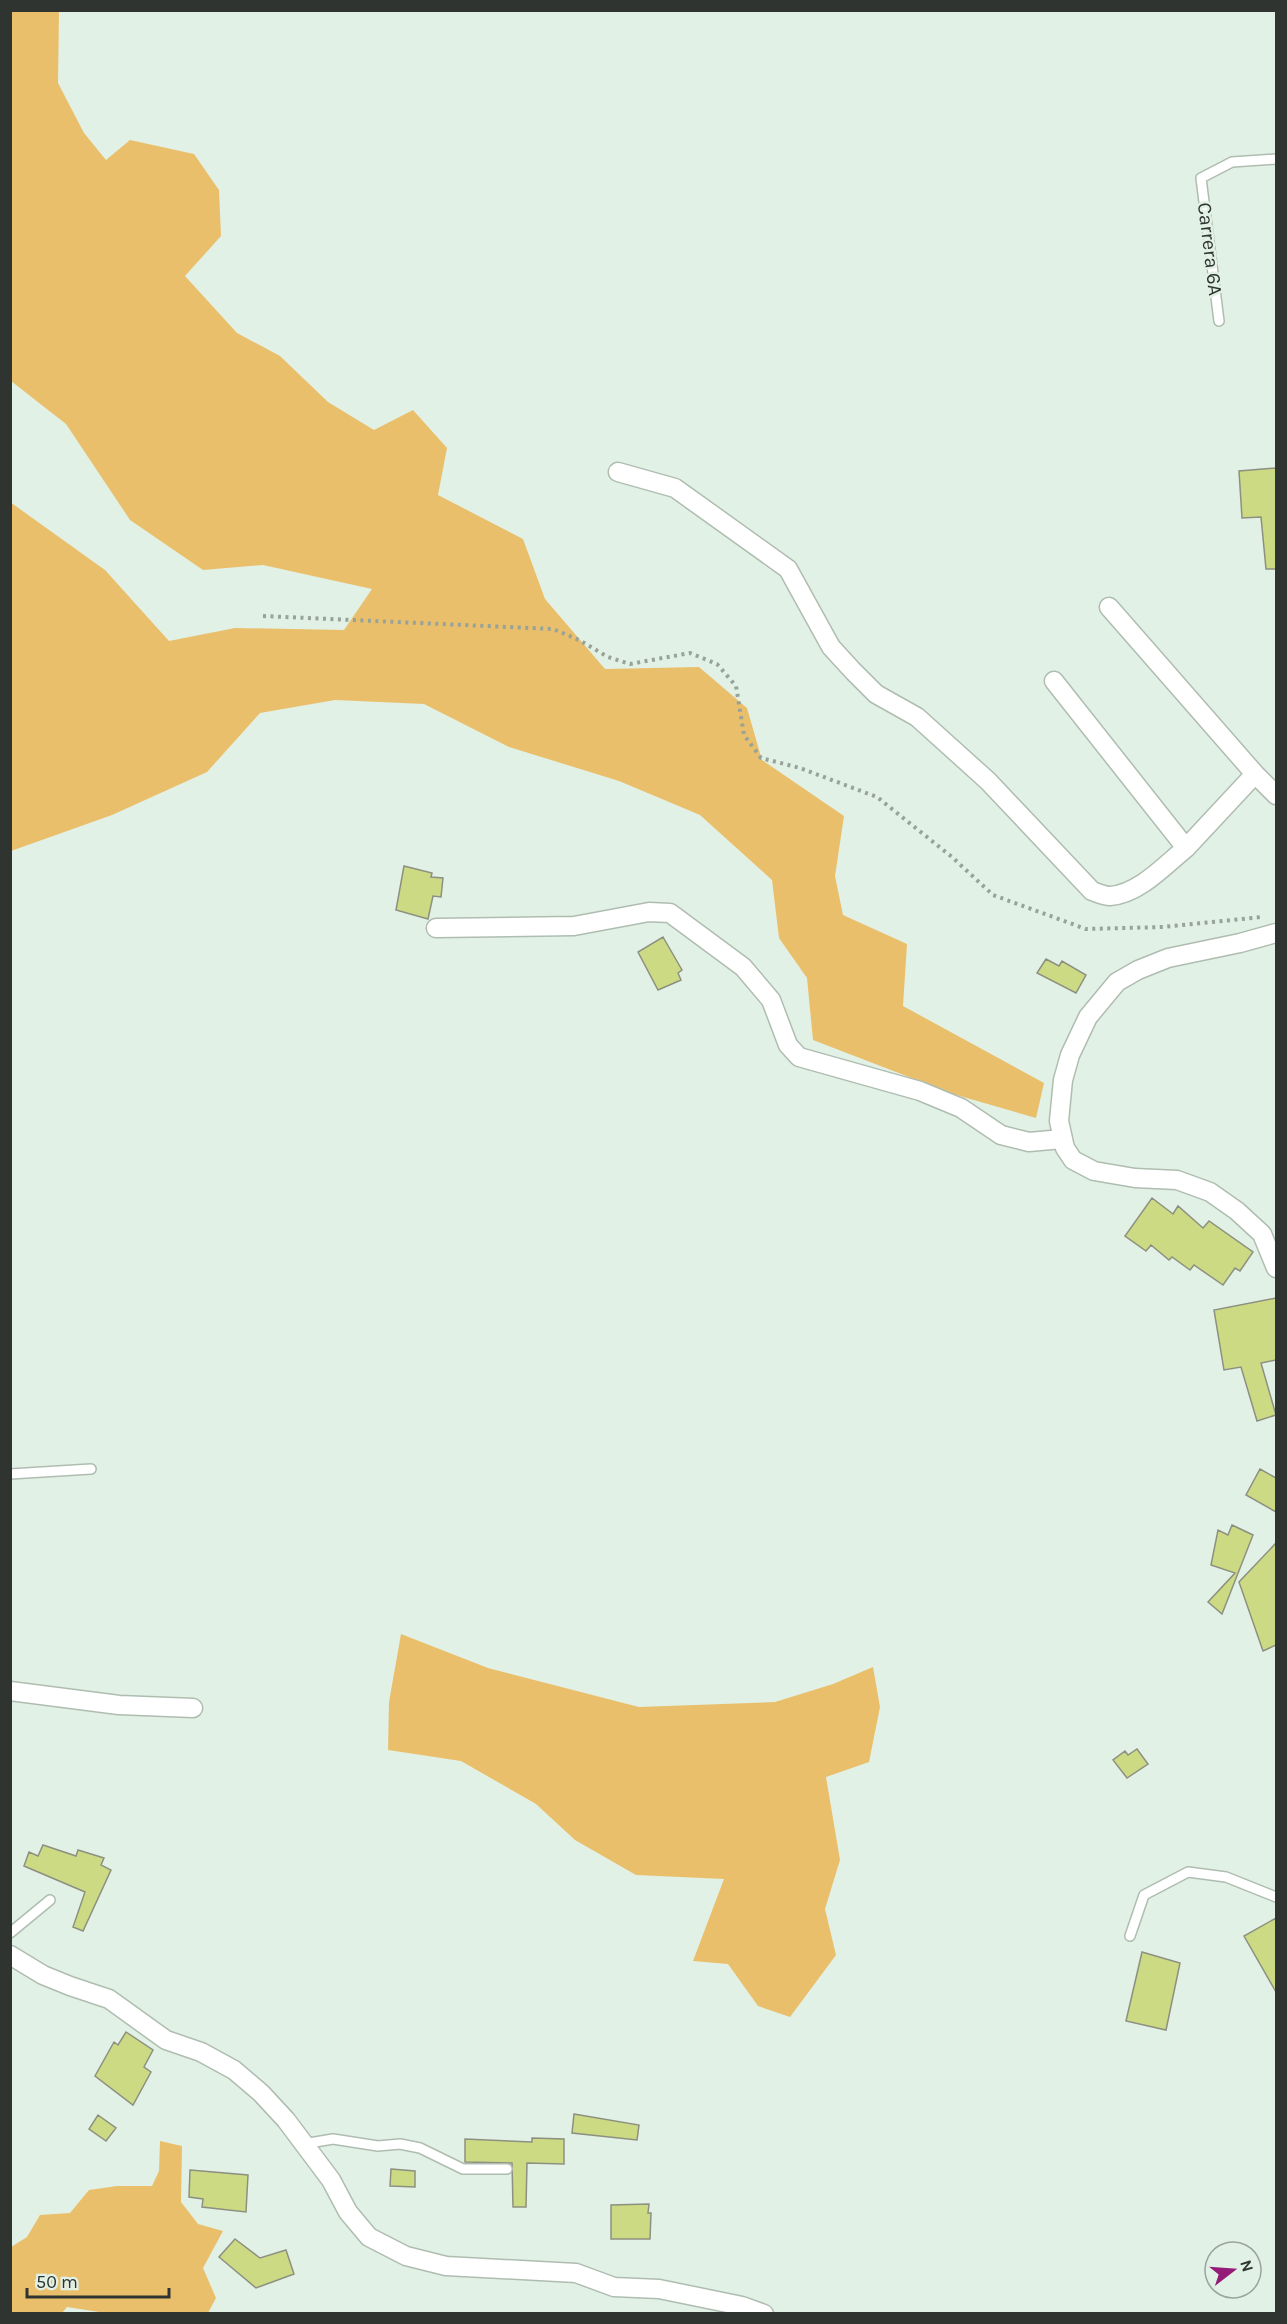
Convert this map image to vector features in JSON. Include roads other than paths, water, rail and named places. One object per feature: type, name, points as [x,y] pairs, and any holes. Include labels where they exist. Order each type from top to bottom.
[{"type":"street","points":[[618,472],[675,488],[788,569],[831,647],[853,671],[876,694],[917,717],[988,781],[1092,891],[1108,896],[1126,893],[1143,883],[1186,848],[1255,774]]},
{"type":"street","points":[[1108,607],[1276,795]]},
{"type":"street","points":[[1054,681],[1186,848]]},
{"type":"street","points":[[436,928],[574,926],[649,912],[670,912],[743,967],[771,1000],[788,1046],[799,1057],[920,1091],[961,1107],[1001,1135],[1029,1142],[1062,1139]]},
{"type":"street","points":[[1276,933],[1168,958],[1138,970],[1117,982],[1088,1017],[1070,1055],[1063,1080],[1059,1121],[1065,1148],[1073,1160],[1094,1171],[1135,1178],[1177,1180],[1210,1192],[1237,1211],[1262,1234],[1276,1268]]},
{"type":"street","points":[[10,1691],[119,1704],[193,1708]]},
{"type":"street","points":[[10,1954],[43,1975],[109,1999],[166,2040],[201,2052],[234,2070],[261,2093],[286,2120],[331,2180],[348,2212],[369,2238],[406,2256],[446,2266],[576,2272],[614,2286],[659,2289],[742,2306],[764,2313]]},
{"type":"lane","name":"Carrera 6A","points":[[1219,321],[1201,178],[1232,162],[1276,159]]},
{"type":"lane","points":[[10,1474],[91,1469]]},
{"type":"lane","points":[[1130,1936],[1144,1895],[1188,1872],[1226,1877],[1276,1897]]},
{"type":"lane","points":[[10,1933],[50,1900]]},
{"type":"lane","points":[[303,2144],[333,2139],[378,2146],[400,2144],[420,2148],[463,2169],[507,2169]]}]
